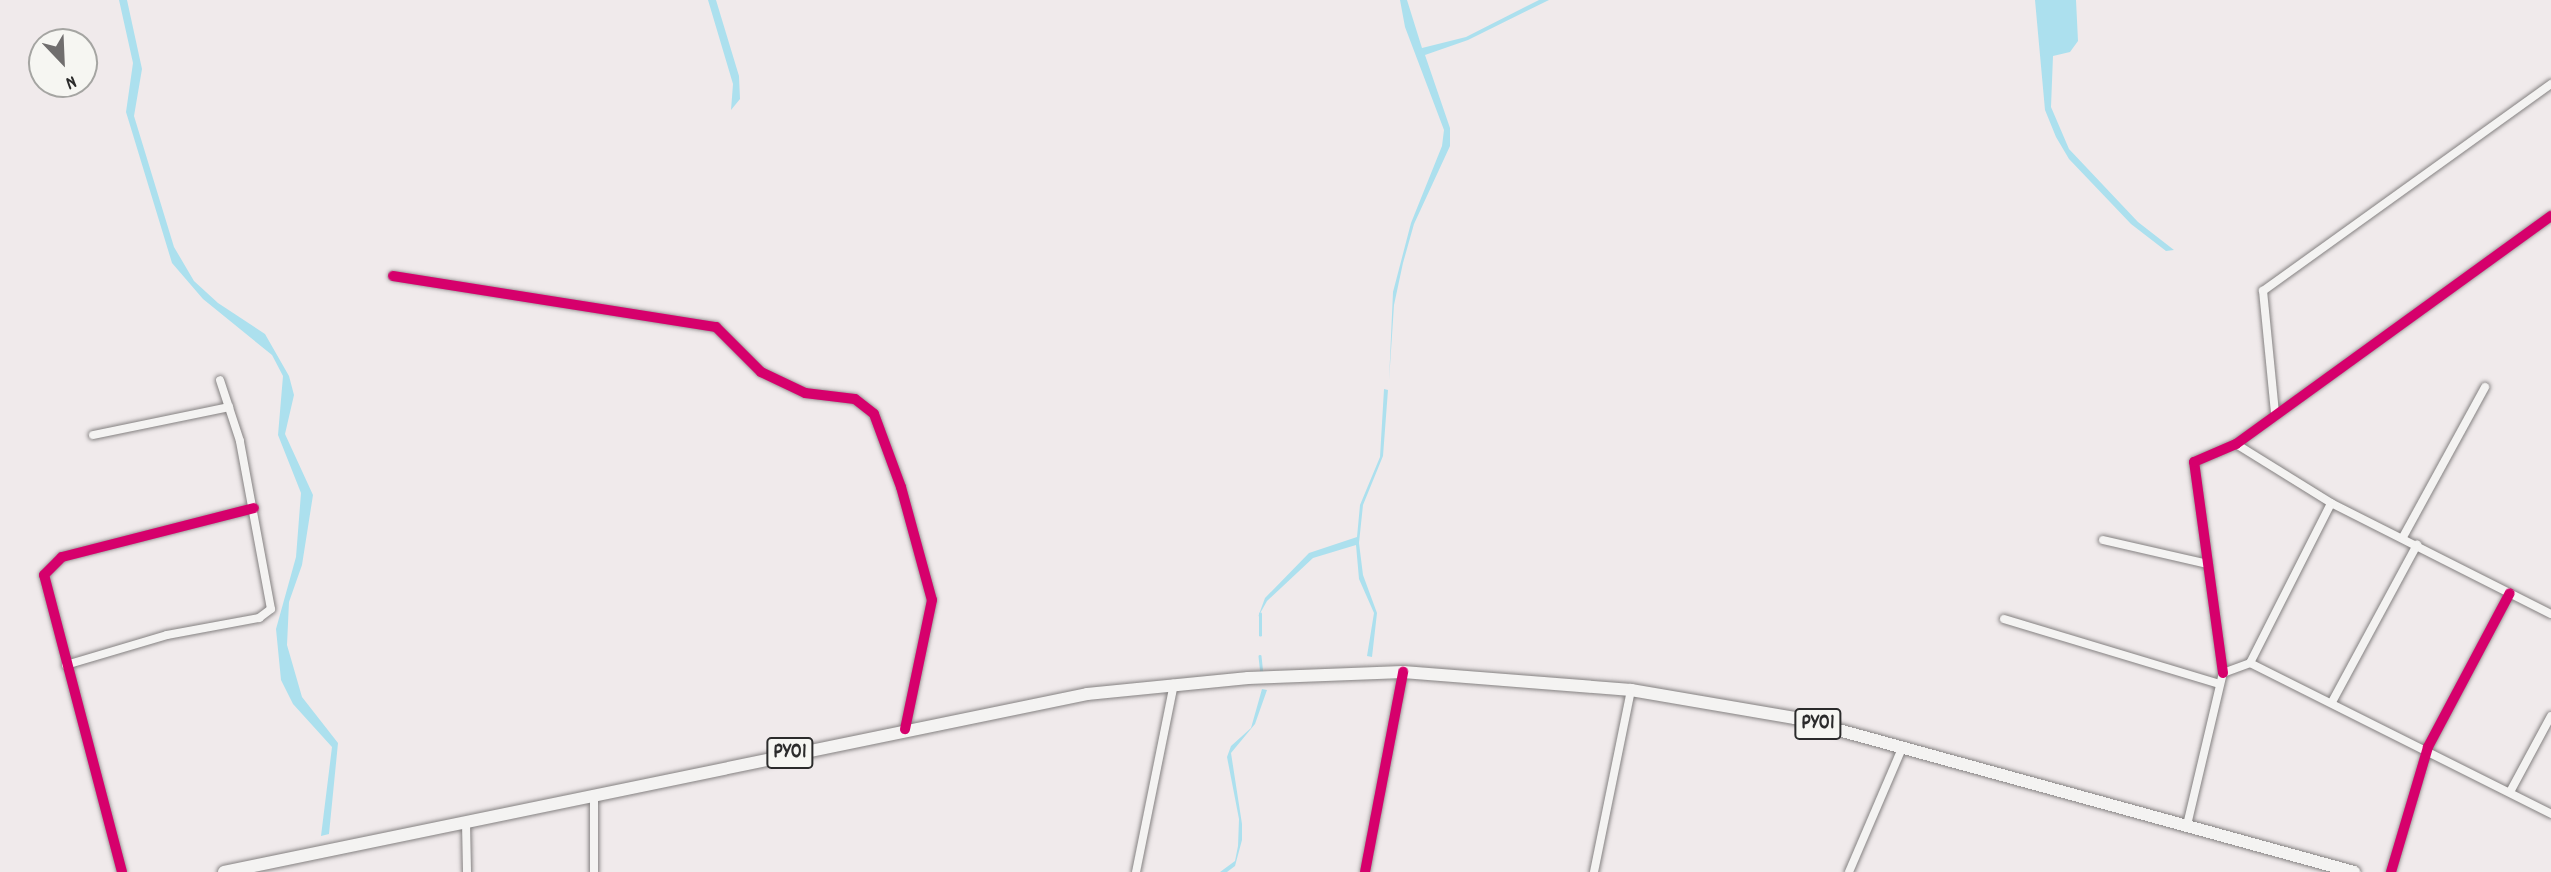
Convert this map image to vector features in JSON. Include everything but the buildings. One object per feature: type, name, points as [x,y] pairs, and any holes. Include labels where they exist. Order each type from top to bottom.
[{"type":"highway","name":"PY01","points":[[224,872],[905,729],[1087,694],[1248,678],[1403,672],[1631,690],[1795,718],[1904,745],[2354,872]]},
{"type":"street","points":[[2275,413],[2262,294],[2265,288],[2551,84]]},
{"type":"street","points":[[2186,825],[2223,673],[2194,462],[2236,444],[2275,413],[2551,216]]},
{"type":"street","points":[[393,276],[716,327],[761,372],[805,393],[855,399],[874,414],[901,487],[932,600],[905,729]]},
{"type":"street","points":[[66,665],[167,635],[265,615],[272,601],[254,508],[220,380]]},
{"type":"street","points":[[2403,537],[2485,387]]},
{"type":"street","points":[[93,435],[229,407]]},
{"type":"street","points":[[2236,444],[2331,503],[2551,614]]},
{"type":"street","points":[[2223,673],[2250,663],[2331,503]]},
{"type":"street","points":[[122,872],[43,581],[52,562],[254,508]]},
{"type":"street","points":[[2103,540],[2208,564]]},
{"type":"street","points":[[2332,702],[2417,545]]},
{"type":"street","points":[[2391,872],[2426,752],[2510,593]]},
{"type":"street","points":[[2004,619],[2219,684]]},
{"type":"street","points":[[2250,663],[2551,814]]},
{"type":"street","points":[[1364,872],[1403,672]]},
{"type":"street","points":[[1136,872],[1174,684]]},
{"type":"street","points":[[1594,872],[1631,690]]},
{"type":"street","points":[[2510,792],[2551,716]]},
{"type":"street","points":[[1849,872],[1904,745]]},
{"type":"street","points":[[593,794],[594,872]]},
{"type":"street","points":[[467,823],[467,872]]},
{"type":"water","points":[[119,0],[127,0],[142,69],[134,116],[174,247],[194,281],[218,303],[265,334],[289,376],[294,395],[285,434],[313,495],[302,565],[289,602],[287,645],[302,697],[338,743],[329,834],[321,836],[332,747],[293,704],[281,680],[276,629],[296,557],[301,493],[278,435],[283,376],[272,355],[203,299],[172,263],[126,112],[133,63]]},
{"type":"water","points":[[708,0],[716,0],[739,76],[740,99],[731,110],[733,84]]},
{"type":"water","points":[[1400,0],[1407,0],[1422,48],[1466,37],[1539,0],[1549,0],[1468,40],[1425,55],[1450,128],[1450,146],[1414,224],[1403,263],[1394,305],[1389,381],[1393,292],[1411,223],[1442,146],[1444,130],[1405,27]]},
{"type":"water","points":[[2035,0],[2076,0],[2078,41],[2070,52],[2053,56],[2051,107],[2069,149],[2138,222],[2174,250],[2166,251],[2131,224],[2069,159],[2056,137],[2045,110]]},
{"type":"water","points":[[1384,389],[1388,390],[1383,456],[1363,505],[1359,543],[1363,575],[1377,613],[1372,657],[1367,656],[1374,613],[1359,579],[1356,545],[1313,558],[1267,601],[1258,617],[1265,598],[1309,553],[1357,537],[1360,505],[1380,457]]},
{"type":"water","points":[[1262,689],[1267,690],[1255,724],[1231,753],[1242,840],[1235,866],[1227,872],[1220,872],[1235,861],[1238,846],[1239,819],[1227,757],[1231,746],[1251,728]]},
{"type":"waterway","points":[[1260,614],[1260,635]]},
{"type":"waterway","points":[[1260,656],[1262,674]]},
{"type":"cycle path","points":[[2223,673],[2194,462],[2236,444],[2551,216]]},
{"type":"cycle path","points":[[393,276],[716,327],[761,372],[805,393],[855,399],[874,414],[901,487],[932,600],[905,729]]},
{"type":"cycle path","points":[[122,872],[44,575],[62,557],[254,508]]},
{"type":"cycle path","points":[[2391,872],[2428,747],[2510,593]]},
{"type":"cycle path","points":[[1365,872],[1403,672]]}]
